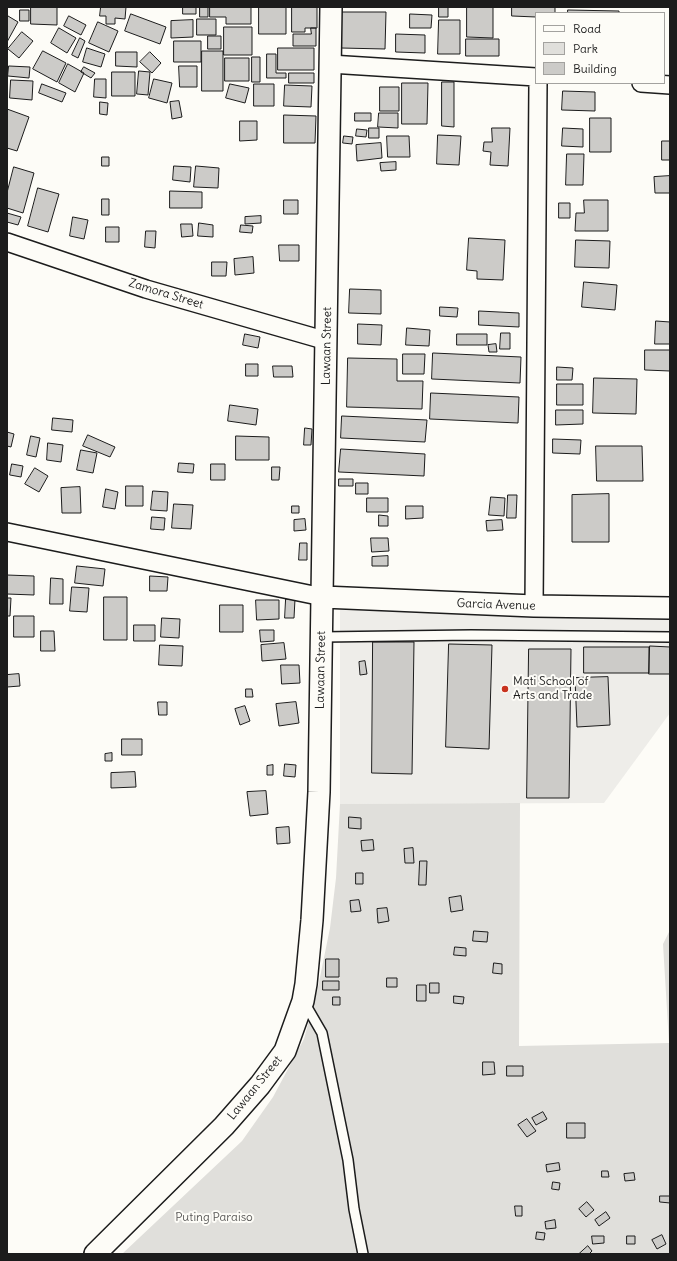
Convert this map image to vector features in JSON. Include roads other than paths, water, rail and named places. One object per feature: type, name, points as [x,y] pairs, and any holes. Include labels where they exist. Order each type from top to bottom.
[{"type":"street","name":"Lawaan Street","points":[[94,1254],[224,1126],[260,1085],[285,1052],[303,1001],[312,920],[319,792],[331,7]]},
{"type":"street","points":[[330,64],[535,77]]},
{"type":"street","points":[[534,606],[538,84]]},
{"type":"street","points":[[656,84],[670,85]]},
{"type":"street","name":"Zamora Street","points":[[7,242],[146,289],[327,342]]},
{"type":"street","points":[[7,532],[323,597]]},
{"type":"street","name":"Garcia Avenue","points":[[323,597],[534,606],[670,608]]},
{"type":"lane","points":[[322,637],[471,635],[670,637]]},
{"type":"lane","points":[[303,1001],[322,1033],[348,1160],[354,1209],[363,1254]]},
{"type":"place","name":"Mati School of Arts and Trade","points":[[505,689]]},
{"type":"park label","name":"Puting Paraiso","points":[[214,1218]]}]
